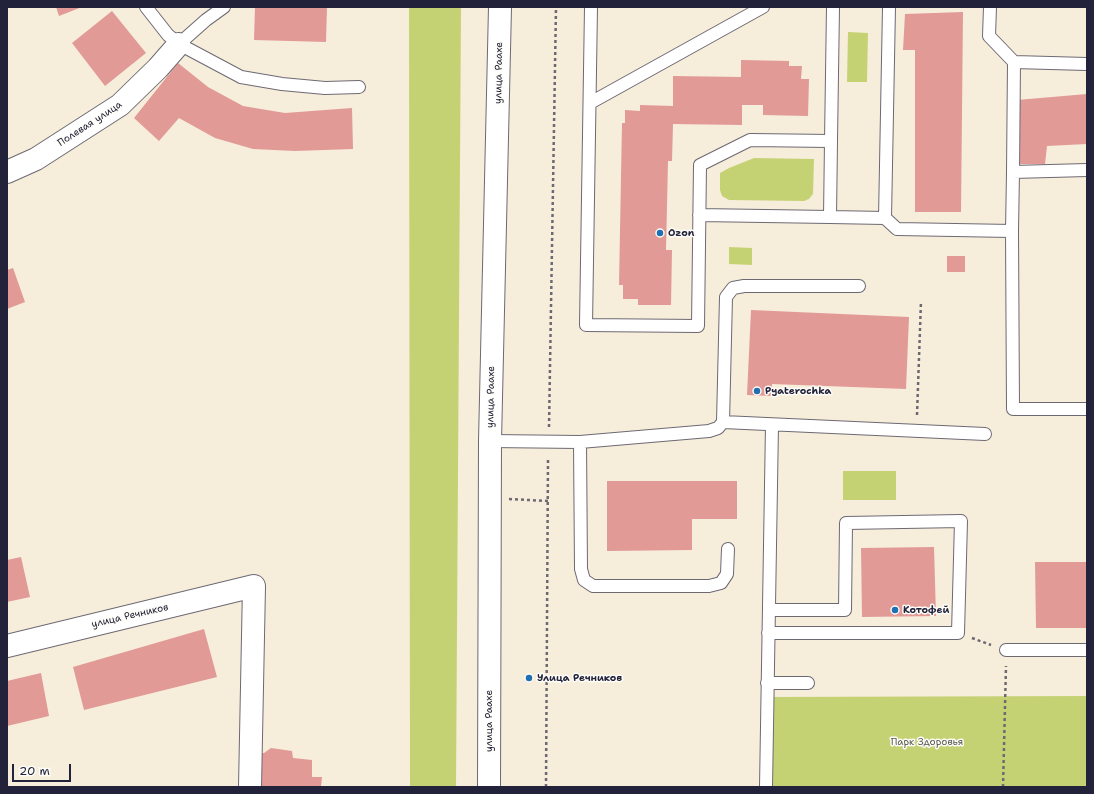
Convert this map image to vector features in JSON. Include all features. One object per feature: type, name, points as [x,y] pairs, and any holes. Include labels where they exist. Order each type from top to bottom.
[{"type":"main road","name":"улица Раахе","points":[[489,787],[490,441],[500,7]]},
{"type":"main road","name":"Полевая улица","points":[[7,172],[36,159],[120,105],[158,68],[179,44]]},
{"type":"main road","name":"улица Речников","points":[[7,646],[254,586],[250,787]]},
{"type":"lane","points":[[146,7],[168,35],[179,44],[241,77],[289,85],[325,88],[359,87]]},
{"type":"lane","points":[[179,44],[206,20],[224,7]]},
{"type":"lane","points":[[591,7],[586,324],[698,326],[700,165],[750,140],[831,141]]},
{"type":"lane","points":[[590,102],[763,7]]},
{"type":"lane","points":[[830,217],[833,7]]},
{"type":"lane","points":[[885,218],[888,7]]},
{"type":"lane","points":[[990,7],[989,36],[1014,62],[1012,231],[1013,409],[1087,409]]},
{"type":"lane","points":[[1014,62],[1087,64]]},
{"type":"lane","points":[[1013,172],[1087,170]]},
{"type":"lane","points":[[699,215],[885,218],[897,229],[1012,231]]},
{"type":"lane","points":[[490,441],[580,442],[709,431],[718,428],[723,422],[726,297],[733,288],[744,286],[859,286]]},
{"type":"lane","points":[[723,422],[985,434]]},
{"type":"lane","points":[[766,787],[772,425]]},
{"type":"lane","points":[[580,442],[581,569],[584,580],[593,586],[708,586],[721,583],[726,574],[728,549]]},
{"type":"lane","points":[[768,633],[958,633],[961,521],[846,523],[845,610],[769,610]]},
{"type":"lane","points":[[1006,650],[1087,650]]},
{"type":"lane","points":[[768,683],[808,683]]},
{"type":"path","points":[[546,787],[548,441],[556,7]]},
{"type":"path","points":[[905,430],[917,422],[921,301]]},
{"type":"path","points":[[958,633],[1006,650],[1003,787]]},
{"type":"green space","points":[[409,7],[461,7],[456,787],[410,787]]},
{"type":"green space","points":[[848,32],[868,33],[867,82],[847,82]]},
{"type":"green space","points":[[754,158],[814,159],[813,194],[809,199],[804,201],[729,200],[722,196],[720,190],[720,173]]},
{"type":"green space","points":[[729,247],[752,248],[752,265],[729,264]]},
{"type":"green space","points":[[843,471],[896,471],[896,500],[843,500]]},
{"type":"green space","name":"Парк Здоровья","points":[[1087,696],[1087,787],[766,787],[767,697]]},
{"type":"building","points":[[56,7],[82,7],[59,16]]},
{"type":"building","points":[[255,7],[327,7],[326,42],[254,40]]},
{"type":"building","points":[[112,11],[146,53],[105,86],[72,43]]},
{"type":"building","points":[[963,12],[961,212],[915,212],[915,50],[903,50],[905,14]]},
{"type":"building","points":[[741,60],[789,61],[789,66],[802,66],[801,79],[809,79],[808,116],[763,115],[763,105],[742,105],[742,125],[673,124],[672,161],[668,161],[666,250],[672,250],[671,305],[638,305],[638,299],[623,299],[623,285],[619,285],[622,123],[625,123],[625,110],[640,111],[640,105],[673,106],[673,76],[741,77]]},
{"type":"building","points":[[178,63],[208,87],[243,106],[285,113],[352,108],[353,149],[295,151],[253,149],[215,138],[179,118],[159,141],[134,118]]},
{"type":"building","points":[[1087,94],[1087,144],[1047,146],[1045,164],[1019,164],[1017,100]]},
{"type":"building","points":[[947,256],[965,256],[965,272],[947,272]]},
{"type":"building","points":[[13,268],[25,302],[7,309],[7,270]]},
{"type":"building","points":[[751,310],[909,317],[906,389],[772,384],[771,396],[747,395]]},
{"type":"building","points":[[607,481],[737,481],[737,519],[692,519],[692,550],[607,551]]},
{"type":"building","points":[[934,547],[936,616],[862,617],[861,548]]},
{"type":"building","points":[[21,557],[30,597],[7,602],[7,560]]},
{"type":"building","points":[[1035,562],[1087,562],[1087,628],[1036,628]]},
{"type":"building","points":[[204,629],[217,677],[84,710],[73,667]]},
{"type":"building","points":[[41,673],[49,716],[7,726],[7,681]]},
{"type":"building","points":[[271,748],[292,751],[293,758],[312,760],[312,777],[322,777],[321,787],[259,787],[258,753],[264,753]]},
{"type":"place","name":"Ozon","points":[[660,233]]},
{"type":"place","name":"Pyaterochka","points":[[757,391]]},
{"type":"place","name":"Котофей","points":[[895,610]]},
{"type":"place","name":"Улица Речников","points":[[529,678]]}]
